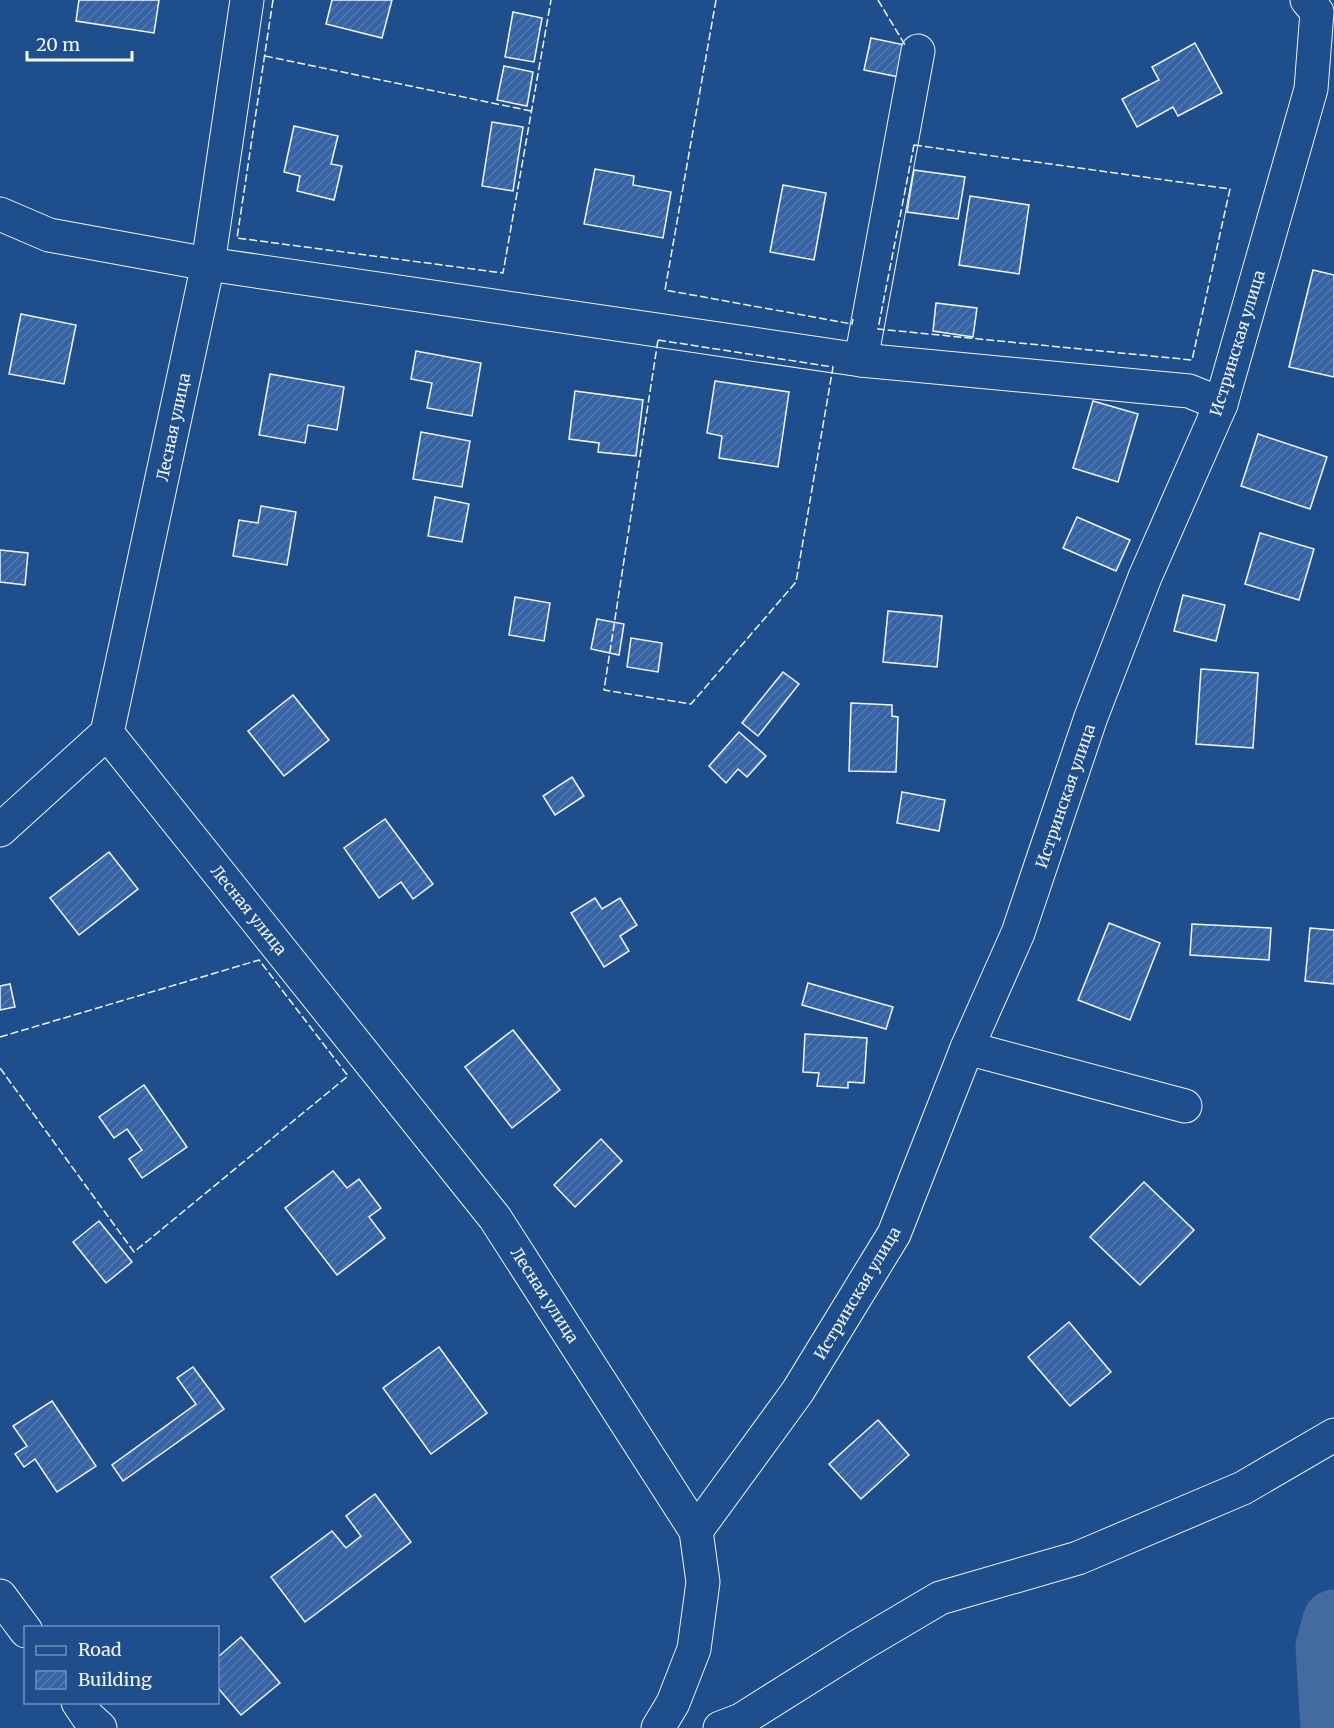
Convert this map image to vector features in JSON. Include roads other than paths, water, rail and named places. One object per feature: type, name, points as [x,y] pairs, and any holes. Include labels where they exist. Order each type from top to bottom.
[{"type":"street","name":"Лесная улица","points":[[247,0],[208,264],[107,733],[495,1218],[696,1531],[703,1582],[694,1649],[673,1703],[658,1728]]},
{"type":"street","name":"Истринская улица","points":[[696,1531],[798,1391],[894,1234],[968,1048],[1018,933],[1091,717],[1145,577],[1221,404],[1311,89],[1319,4]]},
{"type":"street","points":[[861,360],[918,51]]},
{"type":"street","points":[[0,214],[49,236],[208,264],[861,360],[1189,391],[1221,404]]},
{"type":"street","points":[[0,830],[107,733]]},
{"type":"street","points":[[968,1048],[1185,1106]]},
{"type":"street","points":[[720,1728],[741,1720],[940,1598],[1078,1558],[1243,1488],[1334,1435]]},
{"type":"street","points":[[0,1596],[24,1628]]},
{"type":"street","points":[[79,1704],[88,1717],[100,1728]]},
{"type":"waterway","points":[[1332,1728],[1327,1647],[1334,1621]]}]
